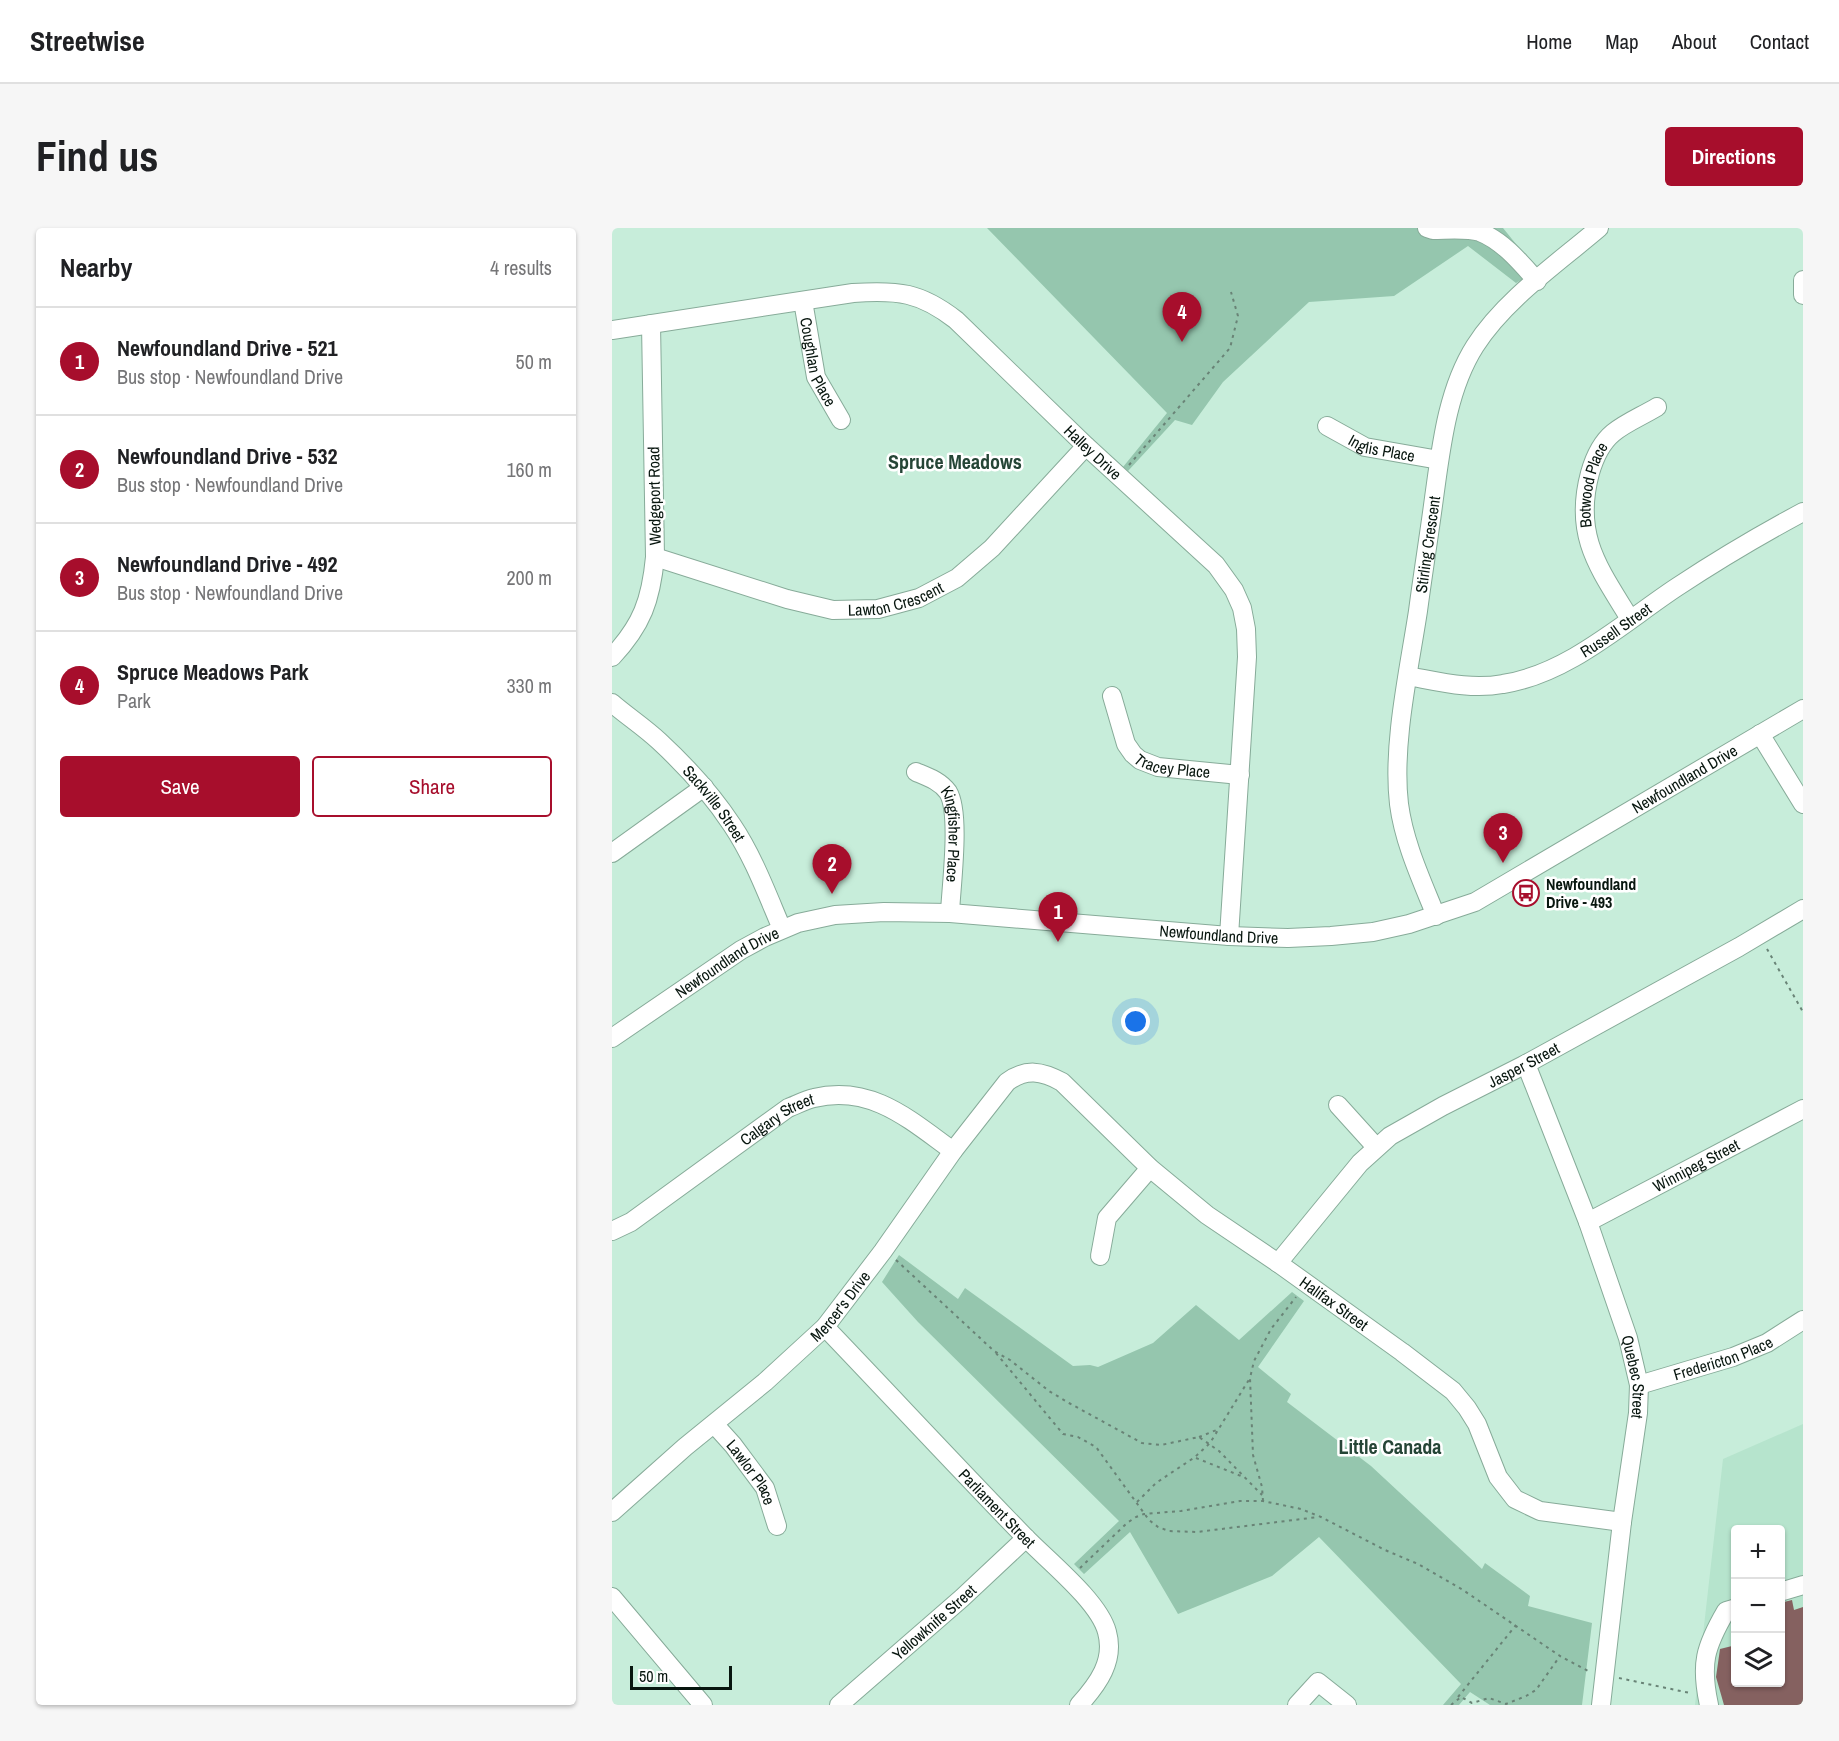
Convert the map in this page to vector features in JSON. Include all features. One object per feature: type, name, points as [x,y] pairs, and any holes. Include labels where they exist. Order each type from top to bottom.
[{"type":"street","points":[[1427,228],[1479,231],[1497,242],[1537,281]]},
{"type":"street","name":"Stirling Crescent","points":[[1436,916],[1404,829],[1398,779],[1399,744],[1439,460],[1452,401],[1471,352],[1500,315],[1599,228]]},
{"type":"street","points":[[1803,280],[1803,296]]},
{"type":"street","name":"Halley Drive","points":[[612,330],[853,293],[883,291],[911,295],[936,304],[956,320],[1086,446],[1216,565],[1234,590],[1242,608],[1246,628],[1247,657],[1229,936]]},
{"type":"street","name":"Coughlan Place","points":[[803,301],[816,377],[841,420]]},
{"type":"street","name":"Wedgeport Road","points":[[612,657],[630,638],[652,586],[655,557],[651,324]]},
{"type":"street","name":"Botwood Place","points":[[1630,619],[1595,561],[1585,527],[1585,494],[1593,462],[1602,446],[1612,434],[1657,407]]},
{"type":"street","name":"Inglis Place","points":[[1327,426],[1365,447],[1439,460]]},
{"type":"street","name":"Lawton Crescent","points":[[655,557],[787,599],[833,610],[878,609],[919,598],[957,578],[992,548],[1086,446]]},
{"type":"street","name":"Russell Street","points":[[1408,676],[1476,687],[1518,681],[1554,668],[1573,658],[1755,538],[1803,512]]},
{"type":"street","name":"Tracey Place","points":[[1112,696],[1126,744],[1140,760],[1158,767],[1240,775]]},
{"type":"street","name":"Sackville Street","points":[[612,703],[657,738],[704,787],[734,827],[782,929]]},
{"type":"street","name":"Newfoundland Drive","points":[[612,1038],[741,950],[782,929],[816,919],[855,912],[950,913],[1229,936],[1331,936],[1393,929],[1475,902],[1803,709]]},
{"type":"street","points":[[1760,734],[1803,804]]},
{"type":"street","name":"Kingfisher Place","points":[[916,772],[941,785],[951,800],[955,826],[950,913]]},
{"type":"street","points":[[612,853],[704,787]]},
{"type":"street","name":"Jasper Street","points":[[1278,1263],[1360,1163],[1390,1136],[1765,933],[1803,909]]},
{"type":"street","name":"Quebec Street","points":[[1526,1064],[1588,1222],[1628,1338],[1639,1385],[1638,1413],[1600,1705]]},
{"type":"street","name":"Mercer's Drive","points":[[612,1512],[715,1425],[825,1327],[877,1259],[953,1151],[1007,1082],[1016,1075],[1032,1071]]},
{"type":"street","name":"Halifax Street","points":[[1032,1071],[1047,1074],[1062,1082],[1150,1168],[1207,1215],[1278,1263],[1453,1391],[1477,1424],[1498,1477],[1515,1499],[1540,1512],[1622,1522]]},
{"type":"street","name":"Calgary Street","points":[[612,1231],[631,1222],[788,1108],[813,1098],[841,1094],[872,1099],[901,1114],[953,1151]]},
{"type":"street","points":[[1338,1105],[1376,1147]]},
{"type":"street","name":"Winnipeg Street","points":[[1588,1222],[1803,1109]]},
{"type":"street","points":[[1100,1256],[1107,1218],[1150,1168]]},
{"type":"street","name":"Fredericton Place","points":[[1639,1385],[1733,1358],[1767,1343],[1803,1320]]},
{"type":"street","name":"Parliament Street","points":[[825,1327],[1067,1578],[1103,1619],[1110,1646],[1108,1660],[1101,1677],[1079,1705]]},
{"type":"street","name":"Lawlor Place","points":[[715,1425],[765,1488],[777,1526]]},
{"type":"street","name":"Yellowknife Street","points":[[839,1705],[962,1598],[1026,1538]]},
{"type":"street","points":[[1785,1590],[1803,1585]]},
{"type":"street","points":[[612,1597],[700,1704]]},
{"type":"street","points":[[1708,1700],[1703,1668],[1710,1638],[1726,1611],[1731,1610]]},
{"type":"street","points":[[1297,1705],[1318,1682],[1347,1705]]},
{"type":"path","points":[[1129,465],[1230,348],[1238,316],[1231,292]]},
{"type":"path","points":[[1765,947],[1803,1012]]},
{"type":"path","points":[[895,1257],[897,1262],[994,1351],[1063,1434],[1078,1437],[1096,1447],[1144,1514],[1158,1527],[1182,1533],[1321,1516]]},
{"type":"path","points":[[1263,1501],[1262,1487],[1253,1455],[1250,1377],[1254,1361],[1271,1329],[1298,1294]]},
{"type":"path","points":[[994,1351],[1010,1360],[1049,1391],[1142,1443],[1161,1445],[1199,1437],[1219,1429]]},
{"type":"path","points":[[1137,1502],[1156,1483],[1195,1457],[1210,1443],[1250,1377]]},
{"type":"path","points":[[1199,1437],[1210,1443],[1262,1495]]},
{"type":"path","points":[[1195,1457],[1243,1477]]},
{"type":"path","points":[[1078,1570],[1127,1523],[1144,1514],[1181,1511],[1240,1501],[1263,1501],[1321,1516],[1385,1550],[1418,1564],[1583,1669],[1708,1700]]},
{"type":"path","points":[[1451,1705],[1516,1625]]},
{"type":"path","points":[[1458,1697],[1472,1703],[1489,1698],[1506,1704],[1518,1700],[1536,1690],[1560,1656]]},
{"type":"shaded area","points":[[987,228],[1503,228],[1537,270],[1516,283],[1468,246],[1394,296],[1309,302],[1223,382],[1192,425],[1175,420],[1128,471],[1123,467],[1167,413]]},
{"type":"shaded area","points":[[899,1255],[958,1299],[965,1288],[1073,1366],[1098,1367],[1153,1343],[1196,1305],[1239,1340],[1292,1292],[1304,1301],[1258,1367],[1291,1394],[1287,1402],[1371,1466],[1482,1569],[1485,1563],[1530,1596],[1528,1606],[1592,1623],[1582,1705],[1490,1705],[1470,1692],[1459,1705],[1443,1705],[1461,1684],[1319,1537],[1272,1576],[1178,1614],[1130,1532],[1084,1574],[1074,1564],[1119,1521],[918,1322],[882,1282]]},
{"type":"shaded area","points":[[1803,1424],[1803,1705],[1695,1705],[1723,1459]]},
{"type":"building","points":[[1792,1600],[1794,1610],[1803,1607],[1803,1705],[1724,1705],[1716,1677],[1720,1649],[1731,1646],[1731,1687],[1785,1687],[1785,1602]]},
{"type":"place","name":"Spruce Meadows Park","points":[[1182,342]]},
{"type":"place","name":"Newfoundland Drive - 492","points":[[1503,863]]},
{"type":"place","name":"Newfoundland Drive - 493","points":[[1526,893]]},
{"type":"place","name":"Newfoundland Drive - 532","points":[[832,894]]},
{"type":"place","name":"Newfoundland Drive - 521","points":[[1058,942]]},
{"type":"district","name":"Spruce Meadows","points":[[955,462]]},
{"type":"district","name":"Little Canada","points":[[1390,1447]]}]
